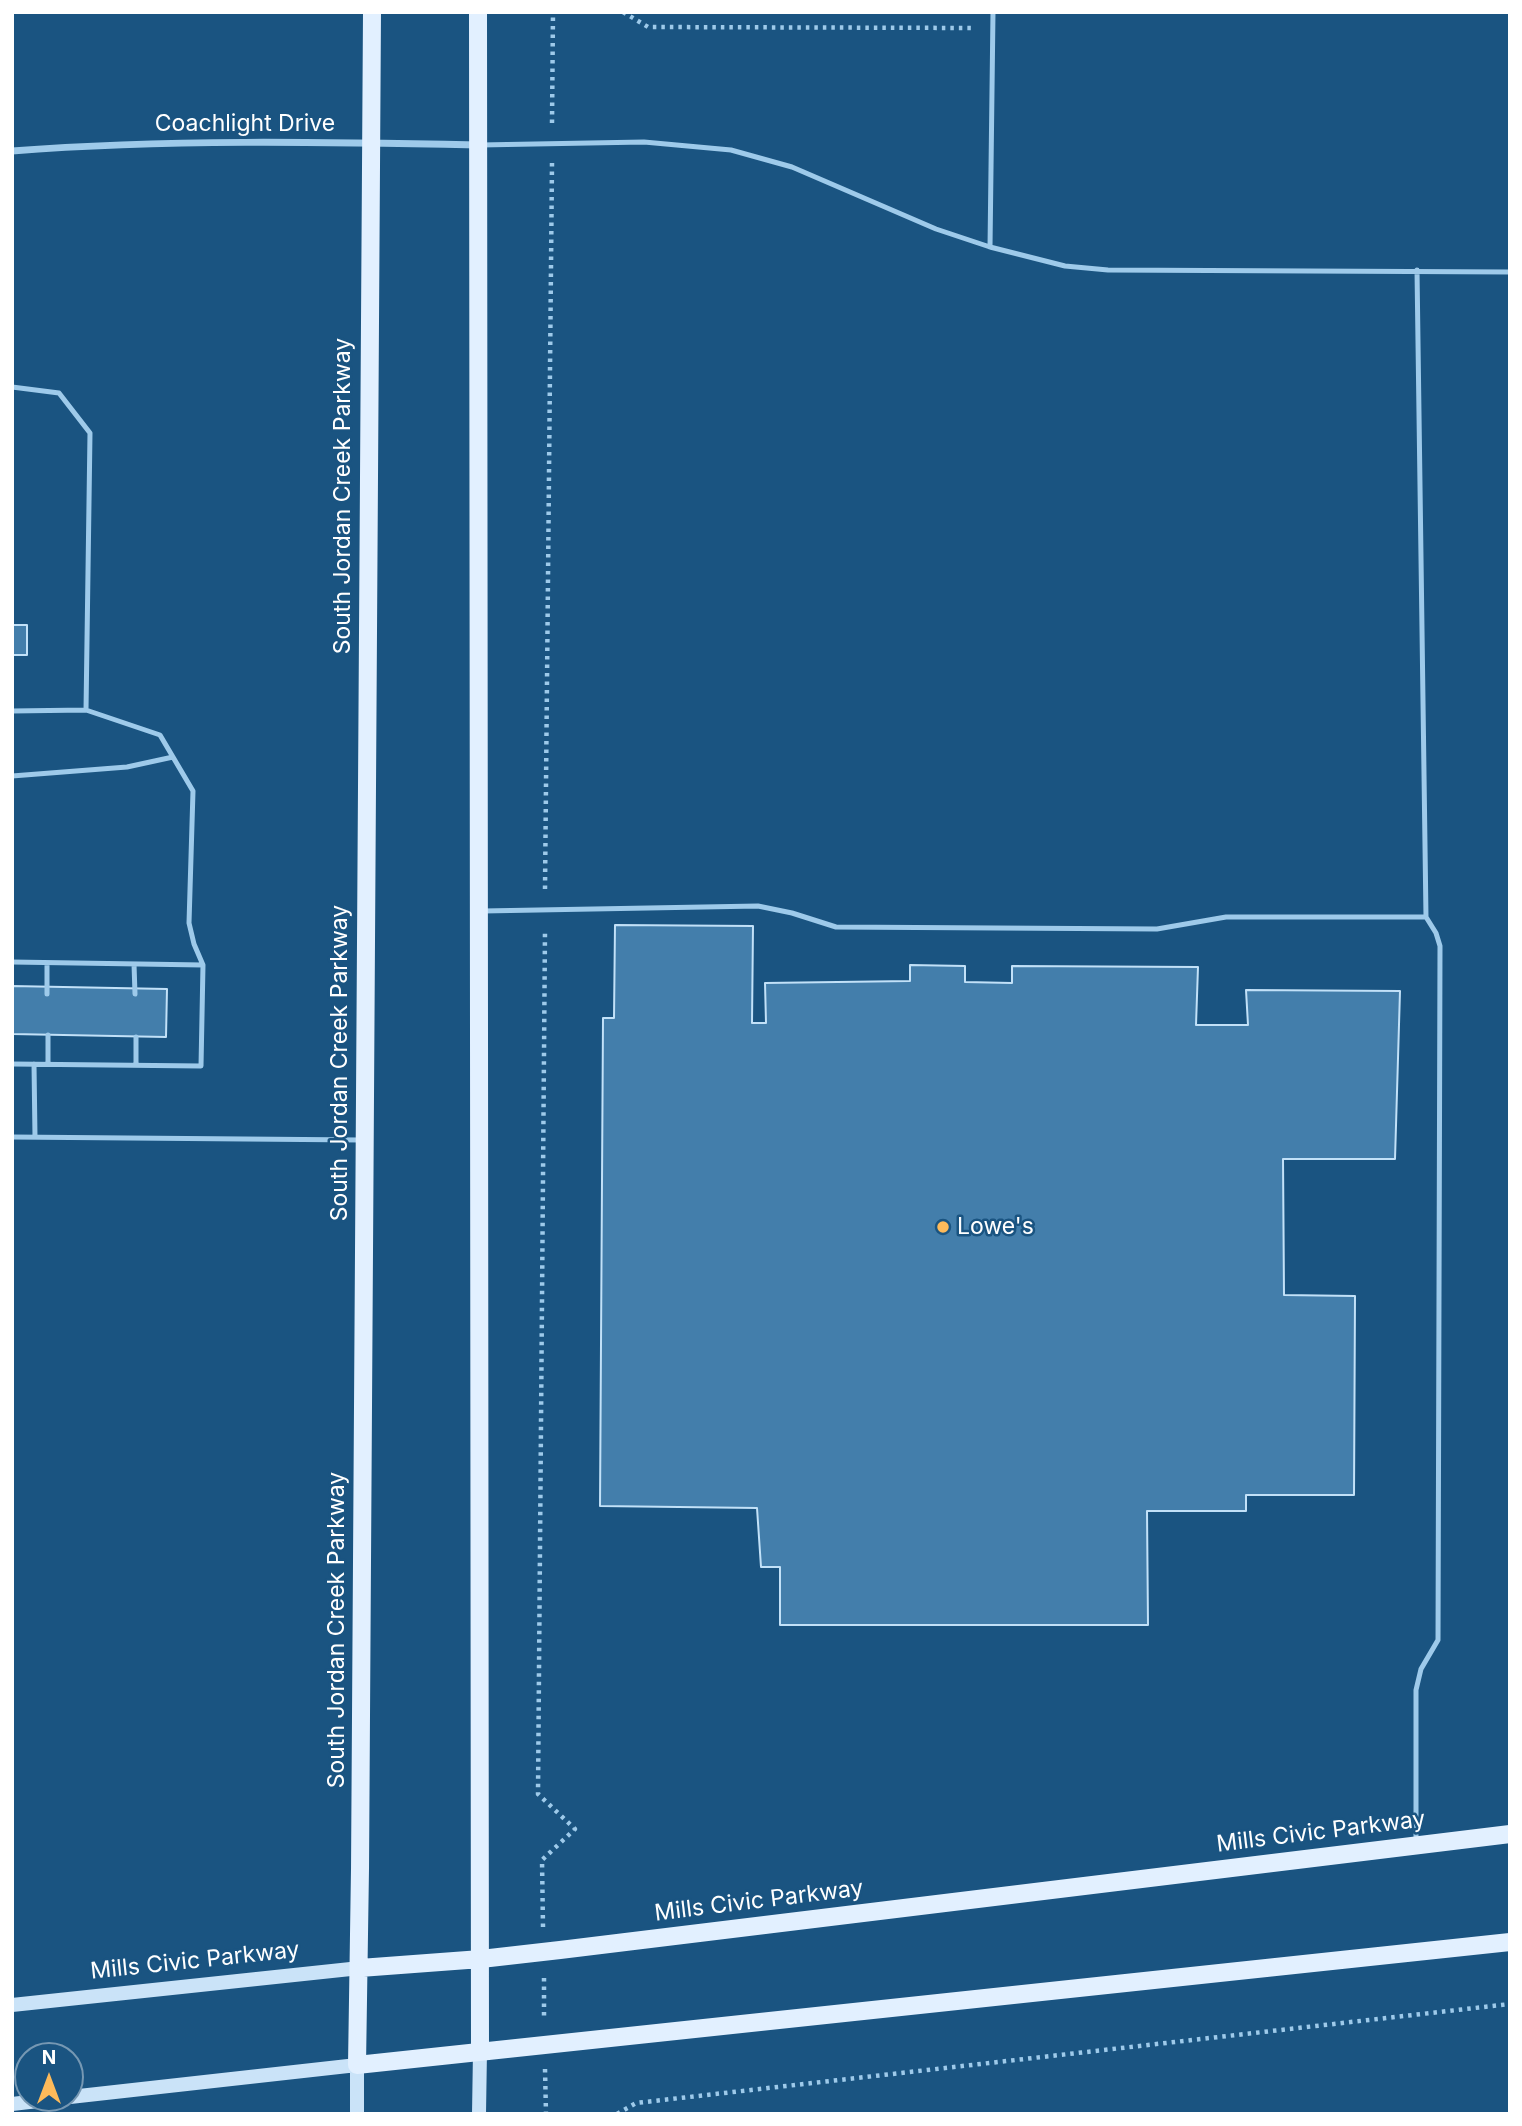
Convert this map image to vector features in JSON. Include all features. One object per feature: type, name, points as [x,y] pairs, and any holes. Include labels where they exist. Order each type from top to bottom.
[{"type":"main road","name":"South Jordan Creek Parkway","points":[[357,2114],[372,12]]},
{"type":"main road","points":[[478,12],[479,2114]]},
{"type":"main road","name":"Mills Civic Parkway","points":[[12,2005],[360,1968],[543,1952],[1510,1834]]},
{"type":"main road","points":[[84,2095],[1510,1942]]},
{"type":"street","name":"Coachlight Drive","points":[[12,151],[102,145],[478,145]]},
{"type":"lane","points":[[990,247],[993,12]]},
{"type":"lane","points":[[478,145],[644,142],[731,150],[792,167],[936,229],[990,247],[1065,266],[1108,270],[1510,272]]},
{"type":"lane","points":[[1416,1845],[1416,1690],[1421,1670],[1438,1640],[1440,946],[1426,917],[1417,270]]},
{"type":"lane","points":[[12,387],[59,393],[90,433],[86,710]]},
{"type":"lane","points":[[12,710],[86,710],[160,736],[193,790],[189,923],[203,965],[201,1066],[12,1064]]},
{"type":"lane","points":[[12,776],[127,767],[173,757]]},
{"type":"lane","points":[[480,911],[758,905],[836,928],[1157,929],[1226,917],[1426,917]]},
{"type":"lane","points":[[12,962],[203,965]]},
{"type":"lane","points":[[47,963],[47,994]]},
{"type":"lane","points":[[134,964],[135,994]]},
{"type":"lane","points":[[48,1035],[48,1064]]},
{"type":"lane","points":[[136,1037],[136,1065]]},
{"type":"lane","points":[[34,1064],[35,1137]]},
{"type":"lane","points":[[12,1136],[365,1140]]},
{"type":"path","points":[[553,12],[553,53]]},
{"type":"path","points":[[623,12],[648,27],[992,28]]},
{"type":"path","points":[[546,2114],[542,1860],[575,1829],[538,1794],[551,253]]},
{"type":"path","points":[[617,2114],[636,2103],[1510,2004]]},
{"type":"building","points":[[12,455],[13,625],[27,625],[27,655],[12,655]]},
{"type":"building","name":"Lowe's","points":[[615,925],[753,926],[752,1023],[766,1023],[765,983],[910,981],[910,965],[965,966],[965,982],[1012,983],[1012,966],[1198,967],[1196,1025],[1248,1025],[1246,990],[1400,991],[1395,1159],[1283,1159],[1284,1295],[1355,1296],[1354,1495],[1246,1495],[1246,1511],[1147,1511],[1148,1625],[780,1625],[780,1567],[761,1567],[757,1508],[600,1506],[603,1018],[614,1018]]},
{"type":"building","points":[[12,986],[167,989],[166,1037],[12,1034]]},
{"type":"place","name":"Lowe's","points":[[943,1227]]}]
